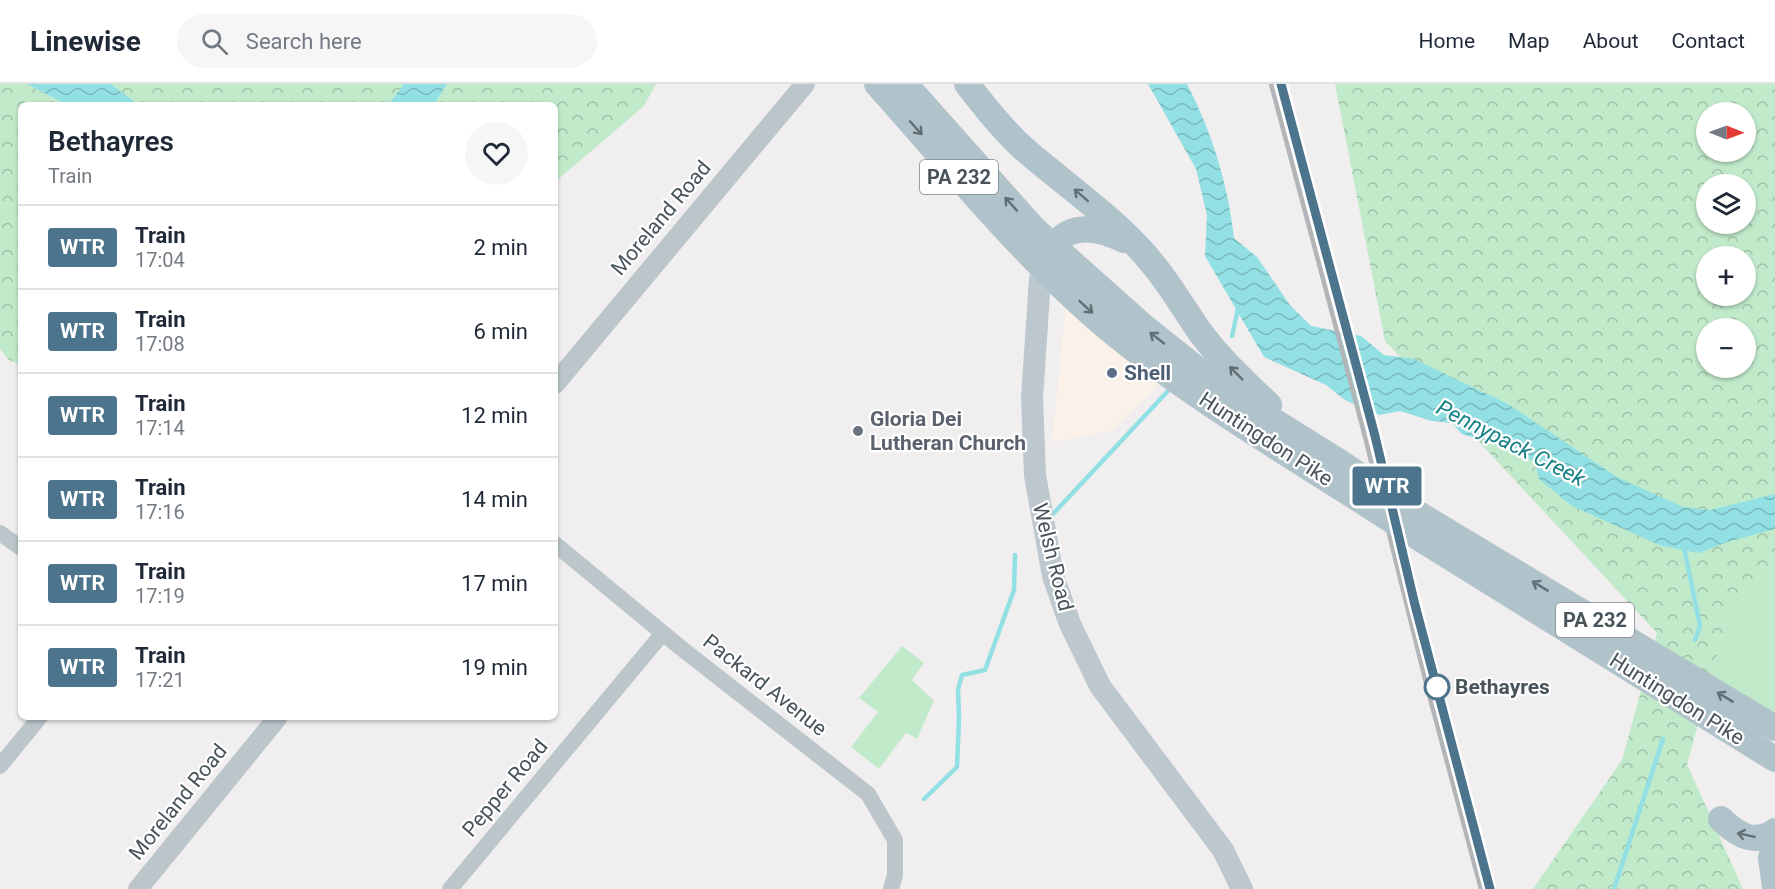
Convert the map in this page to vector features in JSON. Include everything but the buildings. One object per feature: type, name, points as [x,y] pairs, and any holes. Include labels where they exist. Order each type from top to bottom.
[{"type":"main road","name":"Huntingdon Pike","points":[[877,84],[1020,246],[1047,257],[1144,327],[1218,386],[1415,512],[1775,728]]},
{"type":"main road","name":"Huntingdon Pike","points":[[905,84],[1047,257],[1116,334],[1161,369],[1247,429],[1346,492],[1775,759]]},
{"type":"main road","points":[[967,84],[988,111],[1023,148],[1079,193],[1138,247],[1159,271],[1202,334],[1231,369],[1308,442]]},
{"type":"main road","points":[[1047,257],[1067,234],[1083,230],[1108,232],[1138,247]]},
{"type":"main road","name":"Welsh Road","points":[[1047,257],[1040,279],[1032,398],[1034,464],[1053,576],[1070,624],[1100,686],[1223,850],[1242,889]]},
{"type":"main road","points":[[1748,743],[1775,775]]},
{"type":"main road","points":[[1721,819],[1734,832],[1745,837],[1770,835],[1775,831]]},
{"type":"main road","points":[[1775,844],[1771,858],[1775,887]]},
{"type":"street","name":"Moreland Road","points":[[558,380],[805,84]]},
{"type":"street","points":[[0,532],[18,546]]},
{"type":"street","name":"Packard Avenue","points":[[558,546],[663,633],[868,794],[895,840],[895,875],[891,889]]},
{"type":"street","name":"Pepper Road","points":[[450,889],[663,633]]},
{"type":"street","points":[[0,766],[38,720]]},
{"type":"street","name":"Moreland Road","points":[[138,889],[276,720]]},
{"type":"shaded area","points":[[1066,303],[1160,384],[1111,431],[1052,442]]},
{"type":"green space","points":[[0,84],[27,84],[61,102],[18,102],[18,364],[9,360],[0,349]]},
{"type":"green space","points":[[111,84],[404,84],[390,102],[135,102]]},
{"type":"green space","points":[[447,84],[656,84],[644,106],[558,179],[558,102],[436,102]]},
{"type":"green space","points":[[1335,84],[1775,84],[1775,558],[1727,619],[1687,764],[1743,889],[1533,889],[1622,760],[1657,633],[1385,341]]},
{"type":"green space","points":[[1775,558],[1775,728],[1708,688],[1727,619]]},
{"type":"green space","points":[[902,646],[924,663],[912,680],[934,701],[917,739],[906,733],[879,769],[851,747],[878,712],[859,698]]},
{"type":"water","points":[[27,84],[111,84],[135,102],[61,102]]},
{"type":"water","points":[[404,84],[447,84],[436,102],[390,102]]},
{"type":"water","name":"Pennypack Creek","points":[[1148,84],[1187,84],[1218,159],[1228,198],[1234,238],[1257,257],[1290,305],[1311,326],[1361,336],[1384,355],[1414,359],[1508,404],[1617,477],[1683,507],[1710,510],[1775,494],[1775,529],[1727,542],[1699,553],[1662,546],[1572,506],[1539,479],[1535,462],[1500,446],[1462,434],[1452,423],[1432,421],[1400,411],[1379,415],[1345,400],[1326,385],[1264,357],[1205,256],[1207,215],[1196,169]]},
{"type":"waterway","points":[[1232,336],[1238,309]]},
{"type":"waterway","points":[[1053,514],[1167,392]]},
{"type":"waterway","points":[[1682,547],[1685,552],[1700,626],[1695,640]]},
{"type":"waterway","points":[[924,799],[957,767],[958,689],[962,675],[985,670],[1014,590],[1015,555]]},
{"type":"waterway","points":[[1614,889],[1663,739]]},
{"type":"railway","points":[[1271,84],[1363,429],[1428,691],[1481,889]]},
{"type":"railway","points":[[1281,84],[1331,275]]},
{"type":"railway","points":[[1340,307],[1395,519]]},
{"type":"railway","points":[[1430,662],[1444,714]]},
{"type":"train","name":"WTR","points":[[1281,84],[1375,436],[1415,605],[1490,889]]},
{"type":"place","name":"Shell","points":[[1112,373]]},
{"type":"place","name":"Gloria Dei Lutheran Church","points":[[858,431]]},
{"type":"place","name":"Bethayres","points":[[1437,687]]}]
